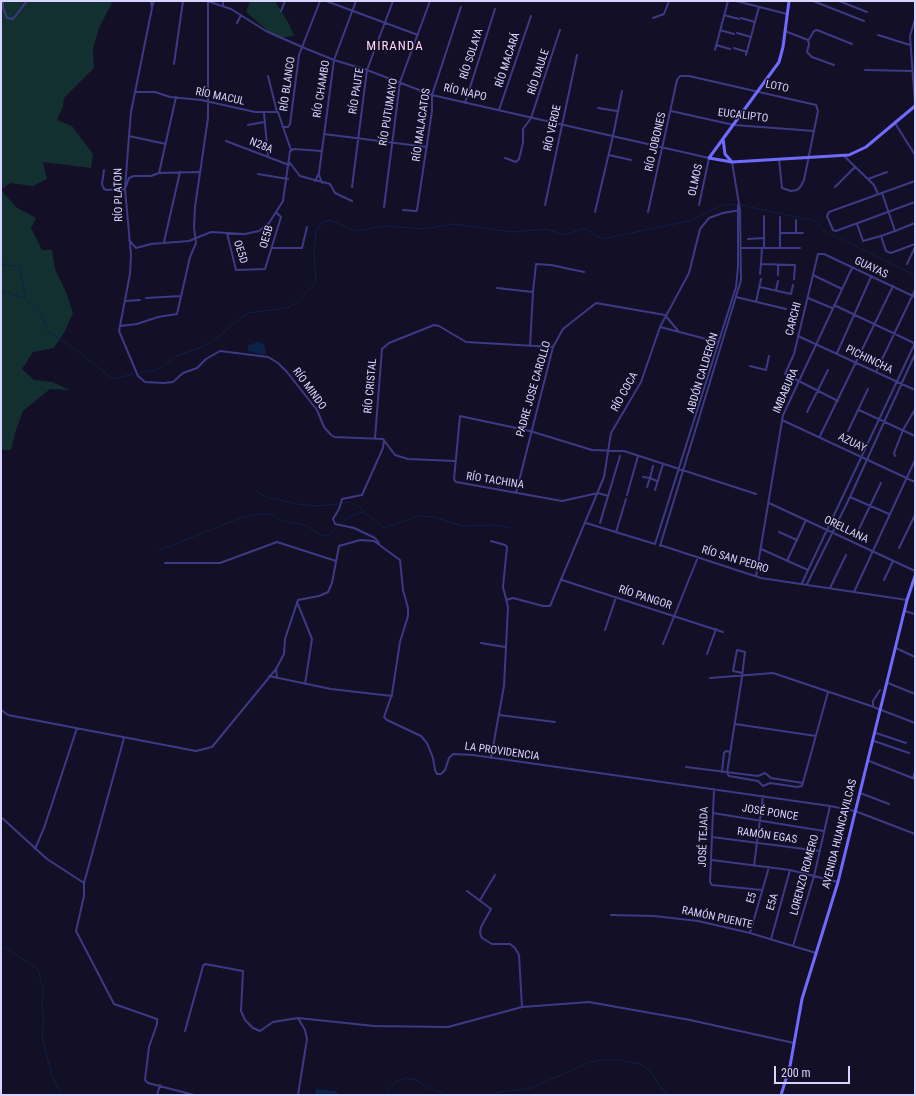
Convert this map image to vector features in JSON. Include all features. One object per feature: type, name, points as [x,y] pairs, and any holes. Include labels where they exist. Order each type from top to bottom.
[{"type":"street","points":[[4,1],[3,8],[7,18],[13,18],[27,1]]},
{"type":"street","name":"RÍO PLATON","points":[[144,382],[133,369],[119,331],[130,274],[131,255],[126,190],[129,136],[135,92],[152,8],[151,1]]},
{"type":"street","points":[[152,8],[154,1]]},
{"type":"street","points":[[174,64],[183,1]]},
{"type":"street","points":[[120,326],[137,324],[158,317],[177,314],[190,257],[196,243],[195,207],[199,172],[208,124],[209,102],[206,33],[207,1]]},
{"type":"street","name":"RÍO NAPO","points":[[207,1],[223,5],[266,31],[302,47],[432,95],[662,148],[732,162],[844,156],[856,153],[866,147],[915,105]]},
{"type":"street","points":[[281,11],[285,1]]},
{"type":"street","name":"RÍO BLANCO","points":[[283,127],[288,127],[290,124],[302,47],[320,1]]},
{"type":"street","points":[[326,1],[418,35]]},
{"type":"street","name":"RÍO CHAMBO","points":[[315,181],[319,173],[334,60],[356,1]]},
{"type":"street","name":"RÍO PAUTE","points":[[352,187],[367,70],[393,1]]},
{"type":"street","name":"RÍO PUTUMAYO","points":[[384,207],[400,82],[430,1]]},
{"type":"street","points":[[653,18],[664,14],[669,1]]},
{"type":"street","points":[[715,50],[728,1]]},
{"type":"street","points":[[736,1],[787,14]]},
{"type":"street","points":[[709,158],[779,62],[783,47],[789,1]]},
{"type":"street","points":[[813,1],[864,21]]},
{"type":"street","points":[[839,1],[867,12]]},
{"type":"street","name":"RÍO MALACATOS","points":[[403,210],[417,211],[432,111],[432,95],[461,6]]},
{"type":"street","points":[[746,55],[760,7]]},
{"type":"street","name":"RÍO SOLAYA","points":[[465,103],[495,9]]},
{"type":"street","points":[[237,23],[241,15]]},
{"type":"street","points":[[724,15],[755,22]]},
{"type":"street","name":"RÍO MACARÁ","points":[[500,110],[531,16]]},
{"type":"street","points":[[915,19],[910,36],[915,105]]},
{"type":"street","name":"RÍO DAULE","points":[[505,158],[515,162],[518,161],[523,143],[523,129],[531,118],[560,30]]},
{"type":"street","points":[[720,30],[734,34]]},
{"type":"street","points":[[834,65],[812,57],[808,54],[808,41],[814,32],[817,30],[852,44]]},
{"type":"street","points":[[785,31],[801,36],[808,41]]},
{"type":"street","points":[[738,33],[751,37]]},
{"type":"street","points":[[878,35],[910,45]]},
{"type":"street","points":[[716,45],[730,49]]},
{"type":"street","points":[[734,48],[747,52]]},
{"type":"street","name":"RÍO VERDE","points":[[545,205],[577,55]]},
{"type":"street","points":[[865,70],[912,71]]},
{"type":"street","points":[[131,255],[136,248],[164,242],[183,242],[211,232],[250,234],[259,231],[269,223],[284,201],[291,150],[268,76]]},
{"type":"street","name":"LOTO","points":[[680,76],[689,76],[816,105],[818,111],[801,186],[791,191],[782,188],[779,159]]},
{"type":"street","name":"RÍO JOBONES","points":[[648,212],[677,80],[680,76]]},
{"type":"street","points":[[595,212],[609,155],[622,91]]},
{"type":"street","name":"RÍO MACUL","points":[[135,92],[155,92],[209,102],[246,111],[264,113],[278,112]]},
{"type":"street","points":[[160,173],[176,97]]},
{"type":"street","points":[[598,108],[617,111]]},
{"type":"street","name":"EUCALIPTO","points":[[671,111],[734,124],[814,131]]},
{"type":"street","points":[[264,113],[268,158]]},
{"type":"street","points":[[248,125],[264,122]]},
{"type":"street","points":[[894,123],[915,155]]},
{"type":"street","points":[[324,134],[426,147]]},
{"type":"street","points":[[129,136],[166,144]]},
{"type":"street","points":[[723,139],[725,154],[732,162]]},
{"type":"street","name":"N28A","points":[[226,141],[268,158],[290,164]]},
{"type":"street","points":[[291,150],[321,151]]},
{"type":"street","points":[[609,155],[631,160]]},
{"type":"street","points":[[844,156],[874,185],[878,194]]},
{"type":"street","name":"OLMOS","points":[[699,205],[709,158]]},
{"type":"street","name":"ABDÓN CALDERÓN","points":[[655,544],[741,280],[739,210],[732,162]]},
{"type":"street","points":[[290,164],[300,176],[330,184],[335,193],[352,201]]},
{"type":"street","points":[[835,187],[855,167]]},
{"type":"street","points":[[104,170],[102,184],[104,189],[126,190],[131,176],[151,176],[160,173],[199,172]]},
{"type":"street","points":[[164,242],[180,172]]},
{"type":"street","points":[[868,179],[887,172]]},
{"type":"street","points":[[319,173],[322,183]]},
{"type":"street","points":[[258,174],[288,179]]},
{"type":"street","points":[[915,181],[828,214],[834,231],[915,202]]},
{"type":"street","points":[[882,193],[895,231]]},
{"type":"street","name":"RÍO COCA","points":[[506,600],[513,598],[549,606],[562,580],[604,477],[611,433],[641,382],[665,315],[689,273],[700,229],[709,218],[739,210]]},
{"type":"street","name":"OE5B","points":[[266,268],[281,217],[276,212]]},
{"type":"street","points":[[760,274],[764,238],[764,216]]},
{"type":"street","points":[[780,217],[780,248]]},
{"type":"street","points":[[796,220],[796,233]]},
{"type":"street","points":[[857,224],[863,241],[915,223]]},
{"type":"street","points":[[272,248],[302,248],[307,228]]},
{"type":"street","name":"OE5D","points":[[228,233],[236,270],[266,268]]},
{"type":"street","points":[[780,233],[803,233]]},
{"type":"street","points":[[881,236],[885,250],[888,253],[915,244]]},
{"type":"street","points":[[748,239],[764,238]]},
{"type":"street","points":[[129,239],[136,248]]},
{"type":"street","points":[[907,264],[915,247]]},
{"type":"street","points":[[740,249],[800,248]]},
{"type":"street","name":"ABDÓN CALDERÓN","points":[[660,546],[736,287],[740,249]]},
{"type":"street","name":"GUAYAS","points":[[820,253],[914,296]]},
{"type":"street","name":"CARCHI","points":[[798,381],[785,374],[794,354],[817,256],[820,253]]},
{"type":"street","points":[[530,346],[536,264],[551,265],[584,272]]},
{"type":"street","points":[[761,264],[794,265],[794,279]]},
{"type":"street","points":[[778,265],[778,275]]},
{"type":"street","name":"IMBABURA","points":[[756,576],[782,420],[798,381],[852,268]]},
{"type":"street","points":[[813,275],[842,288]]},
{"type":"street","points":[[837,353],[872,278]]},
{"type":"street","points":[[756,302],[762,279]]},
{"type":"street","points":[[776,290],[778,281]]},
{"type":"street","points":[[760,287],[791,294],[793,285]]},
{"type":"street","points":[[820,436],[893,286]]},
{"type":"street","points":[[497,288],[533,292]]},
{"type":"street","points":[[876,372],[914,296],[915,290]]},
{"type":"street","points":[[146,298],[181,296]]},
{"type":"street","points":[[736,297],[786,309]]},
{"type":"street","points":[[808,298],[832,308]]},
{"type":"street","points":[[125,300],[140,300]]},
{"type":"street","name":"PADRE JOSE CAROLLO","points":[[516,492],[552,347],[563,329],[595,303],[665,315]]},
{"type":"street","points":[[802,583],[915,343],[834,305]]},
{"type":"street","points":[[665,315],[679,332]]},
{"type":"street","name":"RÍO CRISTAL","points":[[375,438],[382,349],[388,343],[434,325],[439,326],[466,342],[552,347]]},
{"type":"street","points":[[660,327],[720,343]]},
{"type":"street","name":"PICHINCHA","points":[[798,336],[817,343],[915,390]]},
{"type":"street","name":"RÍO MINDO","points":[[144,382],[164,384],[173,382],[182,374],[197,368],[206,359],[220,352],[268,357],[288,372],[317,410],[324,427],[331,435],[334,437],[375,438],[384,440]]},
{"type":"street","points":[[807,584],[850,497],[915,354]]},
{"type":"street","points":[[750,366],[766,370],[769,356]]},
{"type":"street","points":[[807,412],[828,370]]},
{"type":"street","points":[[798,381],[838,401]]},
{"type":"street","points":[[848,431],[868,389]]},
{"type":"street","points":[[859,410],[915,436]]},
{"type":"street","points":[[895,456],[894,453],[914,411]]},
{"type":"street","name":"RÍO TACHINA","points":[[530,431],[460,416],[454,479],[456,482],[562,501],[598,493]]},
{"type":"street","name":"AZUAY","points":[[782,420],[820,436],[915,482]]},
{"type":"street","points":[[530,431],[592,450],[618,450],[756,494]]},
{"type":"street","points":[[384,440],[397,456],[408,459],[455,461]]},
{"type":"street","points":[[380,544],[375,538],[354,528],[335,524],[333,521],[341,499],[362,494],[383,448],[384,440]]},
{"type":"street","points":[[600,523],[620,456]]},
{"type":"street","points":[[627,495],[638,456]]},
{"type":"street","points":[[854,592],[915,460]]},
{"type":"street","points":[[655,490],[663,464]]},
{"type":"street","points":[[647,487],[653,466]]},
{"type":"street","points":[[643,477],[657,481]]},
{"type":"street","points":[[858,529],[881,483]]},
{"type":"street","points":[[598,493],[608,496]]},
{"type":"street","points":[[850,497],[889,514]]},
{"type":"street","points":[[616,532],[626,499]]},
{"type":"street","name":"ORELLANA","points":[[769,503],[915,571]]},
{"type":"street","points":[[899,548],[915,515]]},
{"type":"street","points":[[787,560],[806,520]]},
{"type":"street","name":"RÍO SAN PEDRO","points":[[586,523],[761,578],[908,600]]},
{"type":"street","points":[[910,524],[915,526]]},
{"type":"street","points":[[779,532],[797,540]]},
{"type":"street","name":"LA PROVIDENCIA","points":[[297,602],[302,599],[324,595],[328,592],[332,583],[338,548],[343,544],[360,540],[374,541],[400,560],[403,590],[408,608],[408,616],[400,642],[392,696],[385,719],[421,736],[427,742],[434,758],[437,774],[441,774],[449,758],[453,754],[491,758],[830,806],[855,811],[915,834]]},
{"type":"street","points":[[491,541],[507,546],[503,587],[508,607],[504,686],[491,758]]},
{"type":"street","points":[[165,563],[220,563],[277,542],[336,561]]},
{"type":"street","points":[[761,549],[808,570]]},
{"type":"street","points":[[830,588],[846,555]]},
{"type":"street","points":[[663,644],[698,557]]},
{"type":"street","points":[[884,580],[893,561]]},
{"type":"street","name":"AVENIDA HUANCAVILCAS","points":[[781,1095],[790,1066],[802,999],[838,882],[915,576]]},
{"type":"street","name":"RÍO PANGOR","points":[[562,580],[723,632]]},
{"type":"street","points":[[605,630],[616,597]]},
{"type":"street","points":[[297,602],[312,640],[305,684]]},
{"type":"street","points":[[1,710],[8,715],[124,738],[196,751],[206,749],[216,742],[276,669],[284,654],[285,639],[297,602]]},
{"type":"street","points":[[905,611],[915,614]]},
{"type":"street","points":[[707,654],[716,629]]},
{"type":"street","points":[[481,643],[505,647]]},
{"type":"street","points":[[896,648],[915,657]]},
{"type":"street","points":[[727,773],[742,677],[745,652],[737,650],[733,671],[742,673]]},
{"type":"street","points":[[276,669],[276,678]]},
{"type":"street","points":[[710,678],[742,677],[773,673],[882,709],[915,723]]},
{"type":"street","points":[[269,676],[305,684],[392,696]]},
{"type":"street","points":[[888,683],[915,694]]},
{"type":"street","points":[[873,706],[873,701],[880,690]]},
{"type":"street","points":[[727,773],[728,776],[758,781],[763,786],[770,783],[797,787],[802,786],[828,691]]},
{"type":"street","points":[[499,715],[555,722]]},
{"type":"street","points":[[735,724],[816,736]]},
{"type":"street","points":[[35,849],[44,828],[77,728]]},
{"type":"street","points":[[876,733],[906,743]]},
{"type":"street","points":[[124,738],[84,883],[85,889],[76,934],[114,1004],[157,1019],[157,1024],[149,1047],[144,1078],[148,1083],[194,1095]]},
{"type":"street","points":[[874,741],[909,753]]},
{"type":"street","points":[[722,772],[724,753],[726,751],[730,752]]},
{"type":"street","points":[[868,761],[914,779],[915,771]]},
{"type":"street","points":[[686,767],[758,776],[765,772],[771,778],[803,783]]},
{"type":"street","points":[[758,776],[758,781]]},
{"type":"street","points":[[770,783],[771,778]]},
{"type":"street","name":"JOSÉ TEJADA","points":[[714,789],[710,882],[712,885],[762,890]]},
{"type":"street","points":[[860,793],[889,804]]},
{"type":"street","points":[[754,866],[763,796]]},
{"type":"street","name":"LORENZO ROMERO","points":[[793,946],[814,876],[830,806]]},
{"type":"street","name":"JOSÉ PONCE","points":[[713,813],[824,831]]},
{"type":"street","points":[[1,817],[47,859],[84,883]]},
{"type":"street","name":"RAMÓN EGAS","points":[[712,837],[820,851]]},
{"type":"street","points":[[712,860],[790,870],[838,882]]},
{"type":"street","name":"E5","points":[[750,933],[768,868]]},
{"type":"street","name":"E5A","points":[[771,939],[790,870]]},
{"type":"street","points":[[480,900],[495,875]]},
{"type":"street","points":[[467,891],[491,909],[481,927],[480,934],[482,938],[492,944],[510,944],[515,948],[519,955],[522,1007]]},
{"type":"street","name":"RAMÓN PUENTE","points":[[610,916],[675,917],[704,922],[750,933],[816,953]]},
{"type":"street","points":[[185,1032],[204,964],[243,971],[241,1011],[245,1020],[253,1028],[262,1030],[273,1022],[298,1018],[374,1026],[448,1027],[522,1007],[589,1002],[690,1020],[794,1043]]},
{"type":"street","points":[[298,1018],[308,1039],[298,1095]]},
{"type":"street","points":[[158,1095],[160,1085]]},
{"type":"street","points":[[179,1095],[180,1091]]},
{"type":"green space","points":[[1,1],[113,1],[99,28],[93,49],[94,68],[64,98],[63,107],[57,120],[72,126],[93,154],[91,168],[43,162],[47,179],[33,186],[10,183],[1,190]]},
{"type":"green space","points":[[250,1],[275,1],[289,24],[294,36],[278,38],[268,31],[246,12]]},
{"type":"green space","points":[[1,190],[16,207],[36,218],[31,228],[42,250],[52,250],[55,269],[66,292],[73,313],[65,331],[54,348],[33,352],[22,369],[34,380],[52,382],[70,390],[50,389],[23,411],[11,450],[1,450]]},
{"type":"water","points":[[259,342],[264,344],[266,353],[264,355],[248,351],[248,345]]},
{"type":"water","points":[[316,1089],[335,1091],[340,1095],[315,1095]]},
{"type":"waterway","points":[[139,373],[156,370],[179,355],[202,347],[220,336],[231,325],[248,313],[287,308],[296,303],[316,282],[314,255],[316,231],[323,222],[330,220],[356,231],[384,226],[424,229],[453,224],[512,232],[546,229],[565,235],[584,228],[602,239],[689,221],[719,206],[735,204]]},
{"type":"waterway","points":[[741,205],[815,221],[824,231],[915,275]]},
{"type":"waterway","points":[[1,264],[20,267],[25,298],[42,316],[48,331],[76,350],[113,379],[134,374]]},
{"type":"waterway","points":[[1,291],[25,298]]},
{"type":"waterway","points":[[256,491],[266,497],[298,504],[316,506],[338,504]]},
{"type":"waterway","points":[[342,503],[349,502],[360,507],[364,512]]},
{"type":"waterway","points":[[341,523],[351,516],[364,512],[384,528],[419,516],[434,517],[462,526],[494,525],[510,528]]},
{"type":"waterway","points":[[158,551],[240,518],[259,514],[272,514],[282,521],[305,525],[323,536],[331,534],[338,527]]},
{"type":"waterway","points":[[1,945],[38,969],[43,990],[42,1008],[44,1023],[42,1036],[51,1073],[61,1095]]},
{"type":"waterway","points":[[490,1095],[500,1092],[531,1088],[590,1062],[600,1060],[620,1060],[640,1064],[648,1069],[667,1095]]},
{"type":"waterway","points":[[385,1095],[396,1081],[406,1078],[416,1080],[425,1086],[449,1095]]},
{"type":"district","name":"MIRANDA","points":[[395,47]]}]
